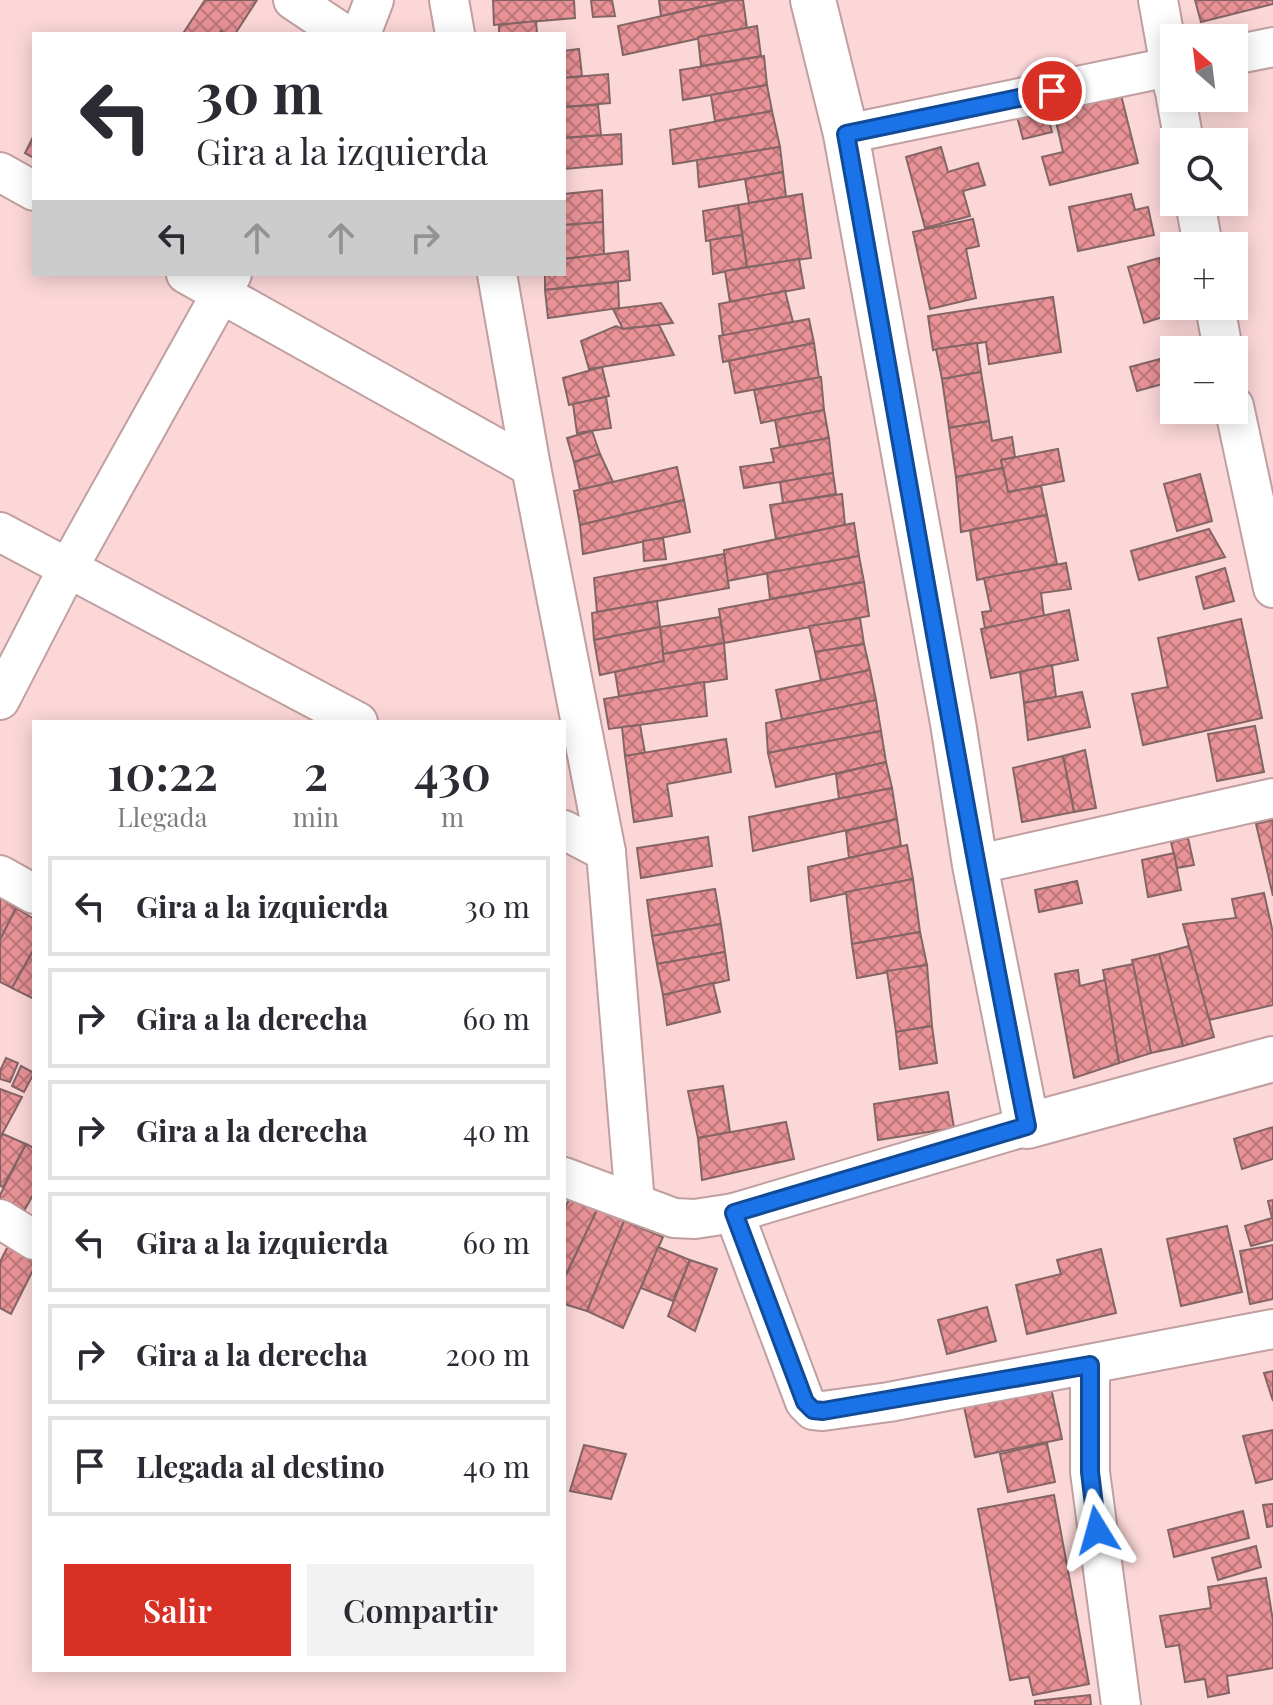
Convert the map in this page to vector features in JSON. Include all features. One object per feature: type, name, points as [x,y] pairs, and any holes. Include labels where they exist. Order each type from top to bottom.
[{"type":"street","points":[[293,0],[341,32]]},
{"type":"street","points":[[362,32],[374,0]]},
{"type":"street","points":[[449,0],[455,32]]},
{"type":"street","points":[[813,0],[846,134],[953,723],[975,865],[1027,1126]]},
{"type":"street","points":[[1158,0],[1162,24]]},
{"type":"street","points":[[1248,52],[1273,47]]},
{"type":"street","points":[[846,134],[1160,82]]},
{"type":"street","points":[[0,172],[32,190]]},
{"type":"street","points":[[194,276],[227,284],[531,467]]},
{"type":"street","points":[[497,276],[606,852],[635,1203]]},
{"type":"street","points":[[0,700],[67,570],[227,284]]},
{"type":"street","points":[[1241,424],[1261,477],[1273,588]]},
{"type":"street","points":[[0,532],[354,720]]},
{"type":"street","points":[[975,865],[1273,798]]},
{"type":"street","points":[[566,831],[606,852]]},
{"type":"street","points":[[0,875],[32,893]]},
{"type":"street","points":[[566,1178],[674,1218],[695,1219],[734,1213],[1027,1126],[1273,1059]]},
{"type":"street","points":[[734,1213],[805,1402],[813,1410],[889,1402],[1273,1329]]},
{"type":"street","points":[[0,1219],[32,1239]]},
{"type":"street","points":[[1090,1365],[1090,1472],[1121,1705]]},
{"type":"building","points":[[205,0],[257,0],[236,32],[184,32]]},
{"type":"building","points":[[493,0],[574,0],[575,18],[494,25]]},
{"type":"building","points":[[591,0],[612,0],[615,16],[593,17]]},
{"type":"building","points":[[659,0],[732,0],[661,16]]},
{"type":"building","points":[[743,0],[747,28],[623,55],[618,26]]},
{"type":"building","points":[[1195,0],[1273,0],[1273,4],[1201,22]]},
{"type":"building","points":[[536,21],[537,32],[499,32],[499,25]]},
{"type":"building","points":[[757,26],[761,56],[701,66],[698,37]]},
{"type":"building","points":[[579,49],[582,76],[566,78],[566,51]]},
{"type":"building","points":[[764,56],[767,85],[683,100],[680,70]]},
{"type":"building","points":[[608,74],[610,103],[566,107],[566,78]]},
{"type":"building","points":[[767,85],[772,111],[715,121],[711,95]]},
{"type":"building","points":[[1119,87],[1138,163],[1050,185],[1042,157],[1063,152],[1052,104]]},
{"type":"building","points":[[598,105],[601,135],[566,138],[566,107]]},
{"type":"building","points":[[1045,105],[1052,132],[1023,139],[1016,113]]},
{"type":"building","points":[[772,111],[780,147],[673,164],[670,130]]},
{"type":"building","points":[[621,134],[622,164],[566,169],[566,138]]},
{"type":"building","points":[[32,139],[32,157],[25,153]]},
{"type":"building","points":[[780,147],[783,172],[699,187],[697,160]]},
{"type":"building","points":[[941,147],[948,172],[978,163],[985,185],[963,191],[970,216],[925,228],[906,157]]},
{"type":"building","points":[[783,172],[786,197],[749,203],[745,179]]},
{"type":"building","points":[[602,190],[603,222],[566,225],[566,194]]},
{"type":"building","points":[[802,194],[811,258],[747,267],[738,205]]},
{"type":"building","points":[[1131,194],[1135,210],[1148,207],[1154,235],[1078,251],[1069,207]]},
{"type":"building","points":[[738,205],[742,235],[706,241],[703,211]]},
{"type":"building","points":[[973,219],[979,246],[966,249],[976,298],[930,309],[913,232]]},
{"type":"building","points":[[603,222],[604,254],[566,259],[566,225]]},
{"type":"building","points":[[742,235],[747,267],[713,274],[710,240]]},
{"type":"building","points":[[628,251],[630,280],[545,290],[545,276],[566,276],[566,259]]},
{"type":"building","points":[[1159,258],[1160,318],[1144,323],[1128,267]]},
{"type":"building","points":[[799,259],[804,288],[730,302],[725,271]]},
{"type":"building","points":[[618,282],[619,308],[548,318],[545,290]]},
{"type":"building","points":[[785,291],[793,322],[723,336],[719,304]]},
{"type":"building","points":[[1053,297],[1061,352],[989,364],[986,342],[933,350],[928,316]]},
{"type":"building","points":[[661,303],[673,323],[623,329],[613,309]]},
{"type":"building","points":[[809,319],[814,343],[723,362],[719,336]]},
{"type":"building","points":[[659,325],[674,355],[589,369],[581,341],[616,326],[623,329]]},
{"type":"building","points":[[814,343],[819,378],[735,393],[729,361]]},
{"type":"building","points":[[977,343],[981,372],[942,379],[936,349]]},
{"type":"building","points":[[1160,359],[1160,385],[1137,391],[1130,367]]},
{"type":"building","points":[[602,367],[609,396],[569,405],[563,378]]},
{"type":"building","points":[[981,372],[989,421],[949,428],[942,379]]},
{"type":"building","points":[[821,377],[824,410],[761,423],[754,390]]},
{"type":"building","points":[[606,397],[611,428],[577,433],[573,404]]},
{"type":"building","points":[[824,410],[829,438],[780,447],[775,420]]},
{"type":"building","points":[[989,421],[992,441],[1012,437],[1015,457],[1001,460],[1003,468],[956,477],[949,428]]},
{"type":"building","points":[[592,431],[600,454],[574,462],[567,438]]},
{"type":"building","points":[[829,438],[833,473],[744,488],[740,467],[774,462],[771,449]]},
{"type":"building","points":[[1058,449],[1064,481],[1008,492],[1001,460]]},
{"type":"building","points":[[600,454],[613,482],[580,490],[574,462]]},
{"type":"building","points":[[677,467],[684,500],[580,525],[574,491]]},
{"type":"building","points":[[1003,468],[1008,492],[1041,486],[1047,515],[961,532],[956,477]]},
{"type":"building","points":[[833,473],[836,494],[783,503],[780,482]]},
{"type":"building","points":[[1200,474],[1212,521],[1177,531],[1164,484]]},
{"type":"building","points":[[842,494],[845,525],[776,539],[770,505]]},
{"type":"building","points":[[684,500],[690,532],[583,554],[580,525]]},
{"type":"building","points":[[1047,515],[1057,564],[977,580],[970,530]]},
{"type":"building","points":[[854,523],[859,556],[727,581],[724,550]]},
{"type":"building","points":[[1209,529],[1225,557],[1139,580],[1131,551]]},
{"type":"building","points":[[663,538],[666,559],[644,561],[643,541]]},
{"type":"building","points":[[724,554],[729,588],[597,612],[594,578]]},
{"type":"building","points":[[859,556],[864,582],[770,599],[767,573]]},
{"type":"building","points":[[1066,563],[1071,589],[1041,593],[1044,616],[985,628],[982,612],[991,611],[984,578]]},
{"type":"building","points":[[1225,568],[1234,601],[1204,609],[1196,577]]},
{"type":"building","points":[[864,582],[869,616],[724,643],[719,609]]},
{"type":"building","points":[[657,601],[660,627],[594,640],[592,613]]},
{"type":"building","points":[[1069,610],[1078,660],[991,678],[981,629]]},
{"type":"building","points":[[720,617],[724,643],[663,654],[660,627]]},
{"type":"building","points":[[860,618],[864,644],[815,652],[809,626]]},
{"type":"building","points":[[1241,619],[1262,718],[1143,745],[1132,694],[1168,687],[1158,638]]},
{"type":"building","points":[[660,627],[664,661],[600,675],[594,640]]},
{"type":"building","points":[[724,643],[727,679],[619,696],[615,672],[664,661],[663,654]]},
{"type":"building","points":[[864,644],[870,670],[821,681],[815,652]]},
{"type":"building","points":[[1052,665],[1056,697],[1024,703],[1020,672]]},
{"type":"building","points":[[870,670],[876,700],[782,720],[776,690]]},
{"type":"building","points":[[704,682],[707,716],[609,729],[604,699]]},
{"type":"building","points":[[1082,692],[1090,727],[1028,740],[1024,703]]},
{"type":"building","points":[[876,700],[881,731],[768,753],[766,723]]},
{"type":"building","points":[[640,725],[645,753],[625,756],[622,727]]},
{"type":"building","points":[[1255,726],[1264,772],[1217,781],[1208,734]]},
{"type":"building","points":[[881,731],[886,762],[776,787],[768,753]]},
{"type":"building","points":[[726,739],[731,772],[667,784],[672,816],[634,822],[625,756]]},
{"type":"building","points":[[1085,750],[1096,808],[1074,812],[1063,756]]},
{"type":"building","points":[[1063,756],[1074,812],[1022,822],[1013,768]]},
{"type":"building","points":[[886,762],[892,788],[839,799],[836,774]]},
{"type":"building","points":[[892,788],[897,819],[753,851],[749,817]]},
{"type":"building","points":[[897,819],[901,846],[849,858],[846,831]]},
{"type":"building","points":[[1273,820],[1273,896],[1256,824]]},
{"type":"building","points":[[708,837],[712,866],[641,878],[637,848]]},
{"type":"building","points":[[1188,838],[1194,865],[1177,868],[1171,842]]},
{"type":"building","points":[[907,845],[913,879],[811,901],[808,867]]},
{"type":"building","points":[[1174,853],[1181,890],[1148,897],[1142,860]]},
{"type":"building","points":[[913,879],[920,932],[852,944],[846,892]]},
{"type":"building","points":[[1077,881],[1082,903],[1039,912],[1035,890]]},
{"type":"building","points":[[715,889],[721,924],[652,936],[647,900]]},
{"type":"building","points":[[1264,893],[1273,933],[1273,1005],[1209,1020],[1183,924],[1236,918],[1232,899]]},
{"type":"building","points":[[0,897],[16,908],[0,940]]},
{"type":"building","points":[[16,908],[32,918],[32,953],[12,988],[0,982],[0,940]]},
{"type":"building","points":[[721,924],[725,952],[657,964],[652,936]]},
{"type":"building","points":[[920,932],[927,965],[857,978],[852,944]]},
{"type":"building","points":[[1189,946],[1214,1037],[1183,1046],[1159,954]]},
{"type":"building","points":[[725,952],[729,980],[663,995],[657,964]]},
{"type":"building","points":[[32,953],[32,998],[12,988]]},
{"type":"building","points":[[1159,954],[1183,1046],[1151,1053],[1132,960]]},
{"type":"building","points":[[1133,964],[1151,1053],[1119,1063],[1103,970]]},
{"type":"building","points":[[927,965],[932,1026],[896,1032],[887,971]]},
{"type":"building","points":[[1078,970],[1080,986],[1105,980],[1119,1063],[1074,1078],[1055,974]]},
{"type":"building","points":[[713,983],[720,1012],[667,1025],[663,995]]},
{"type":"building","points":[[932,1026],[937,1063],[900,1069],[896,1032]]},
{"type":"building","points":[[6,1058],[18,1063],[10,1082],[0,1079]]},
{"type":"building","points":[[21,1066],[32,1072],[24,1092],[12,1086]]},
{"type":"building","points":[[723,1086],[730,1132],[698,1138],[688,1091]]},
{"type":"building","points":[[0,1089],[22,1097],[0,1138]]},
{"type":"building","points":[[948,1092],[954,1128],[878,1140],[874,1104]]},
{"type":"building","points":[[786,1122],[794,1159],[702,1180],[698,1138]]},
{"type":"building","points":[[1273,1127],[1273,1159],[1242,1169],[1234,1139]]},
{"type":"building","points":[[3,1134],[26,1144],[3,1187],[0,1186],[0,1138]]},
{"type":"building","points":[[26,1144],[32,1147],[32,1197],[23,1213],[0,1203],[0,1195]]},
{"type":"building","points":[[571,1196],[598,1208],[566,1275],[566,1205]]},
{"type":"building","points":[[1273,1200],[1273,1240],[1251,1246],[1245,1226],[1272,1218],[1268,1201]]},
{"type":"building","points":[[598,1208],[624,1221],[587,1311],[566,1305],[566,1275]]},
{"type":"building","points":[[624,1221],[663,1237],[623,1328],[587,1311]]},
{"type":"building","points":[[1227,1226],[1242,1292],[1181,1306],[1167,1239]]},
{"type":"building","points":[[1273,1245],[1273,1299],[1250,1304],[1240,1251]]},
{"type":"building","points":[[8,1246],[32,1261],[32,1272],[11,1314],[0,1308],[0,1262]]},
{"type":"building","points":[[658,1247],[690,1260],[673,1301],[641,1288]]},
{"type":"building","points":[[1101,1249],[1116,1313],[1027,1334],[1016,1285],[1061,1274],[1057,1260]]},
{"type":"building","points":[[690,1260],[717,1269],[695,1331],[668,1316]]},
{"type":"building","points":[[987,1307],[996,1341],[947,1354],[938,1320]]},
{"type":"building","points":[[1273,1371],[1273,1401],[1264,1373]]},
{"type":"building","points":[[1048,1374],[1062,1439],[975,1457],[961,1393]]},
{"type":"building","points":[[1273,1430],[1273,1479],[1256,1483],[1243,1436]]},
{"type":"building","points":[[1047,1443],[1055,1482],[1008,1492],[1000,1454]]},
{"type":"building","points":[[584,1445],[626,1454],[611,1499],[570,1491]]},
{"type":"building","points":[[1054,1495],[1089,1684],[1033,1695],[1029,1677],[1010,1680],[978,1509]]},
{"type":"building","points":[[1273,1504],[1273,1526],[1267,1527],[1263,1505]]},
{"type":"building","points":[[1243,1511],[1249,1538],[1174,1557],[1168,1530]]},
{"type":"building","points":[[1256,1546],[1261,1567],[1218,1580],[1212,1558]]},
{"type":"building","points":[[1266,1578],[1273,1621],[1273,1668],[1227,1676],[1229,1693],[1208,1697],[1205,1679],[1185,1682],[1179,1645],[1166,1647],[1160,1616],[1211,1608],[1208,1587]]},
{"type":"building","points":[[1090,1695],[1091,1705],[1035,1705],[1035,1701]]},
{"type":"route","points":[[1052,91],[846,134],[953,723],[975,865],[1027,1126],[734,1213],[805,1402],[813,1410],[889,1402],[1090,1365],[1090,1472],[1097,1530]]}]
